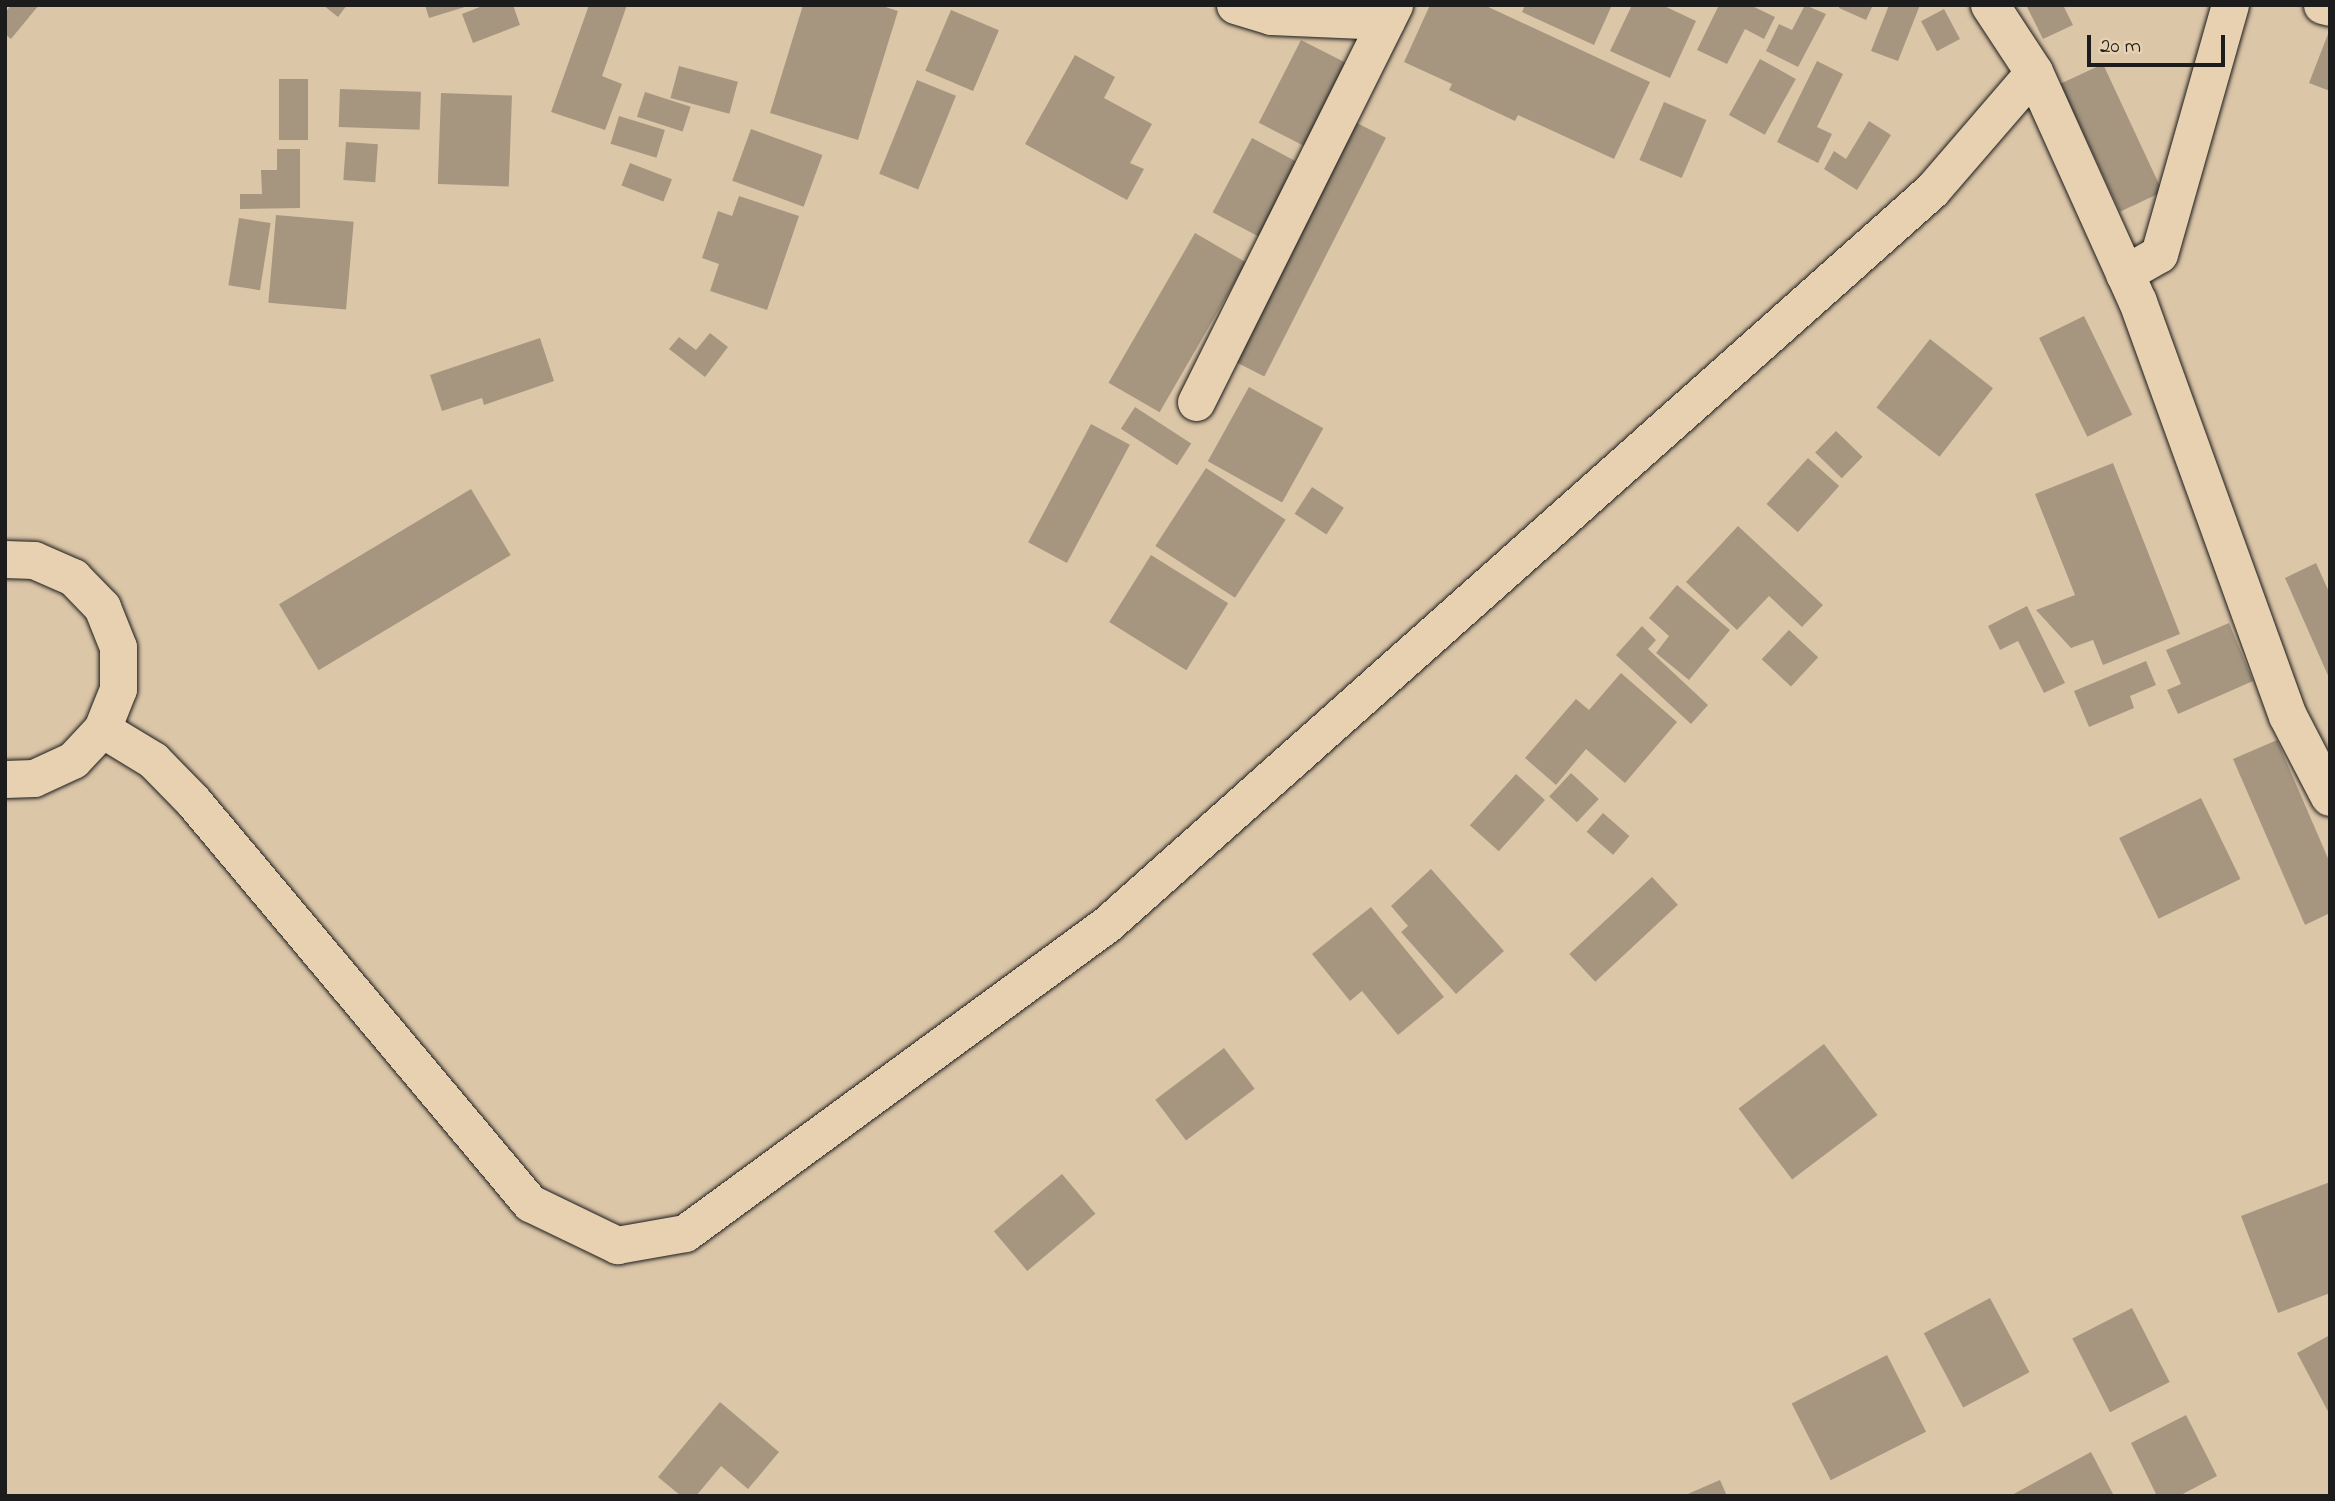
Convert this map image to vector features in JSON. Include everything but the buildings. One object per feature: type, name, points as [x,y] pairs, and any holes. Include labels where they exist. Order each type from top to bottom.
[{"type":"main road","points":[[1990,5],[2034,72],[2138,302],[2288,716],[2330,797]]},
{"type":"street","points":[[1196,402],[1390,13],[1271,16],[1235,5]]},
{"type":"street","points":[[2124,274],[2159,254],[2230,5]]},
{"type":"street","points":[[2322,5],[2330,6]]},
{"type":"street","points":[[102,729],[153,760],[193,802],[530,1203],[617,1245],[685,1233],[1107,924],[1932,190],[2034,72]]},
{"type":"street","points":[[5,559],[34,560],[73,577],[102,607],[118,647],[118,689],[102,729],[73,760],[34,778],[5,779]]}]
